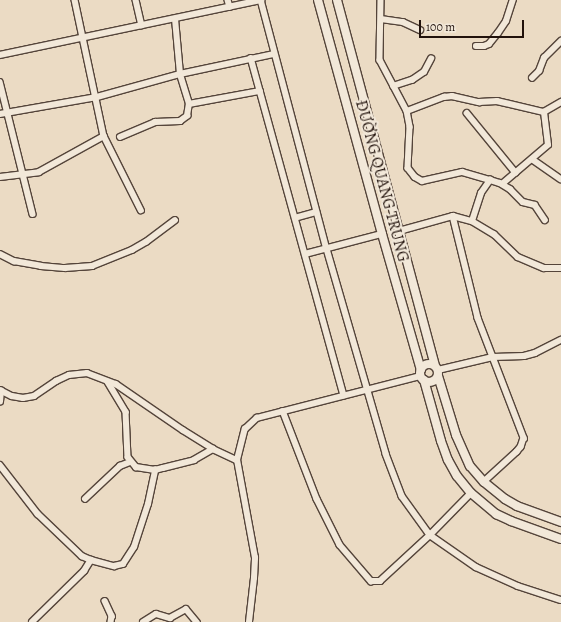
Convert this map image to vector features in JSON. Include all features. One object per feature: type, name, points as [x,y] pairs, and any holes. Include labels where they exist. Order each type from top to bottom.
[{"type":"main road","name":"ĐƯỜNG QUANG TRUNG","points":[[318,0],[382,234],[441,441],[448,460],[457,476],[471,493],[496,514],[561,539]]},
{"type":"main road","name":"ĐƯỜNG QUANG TRUNG","points":[[337,0],[437,370],[463,454],[470,466],[484,482],[505,499],[517,506],[561,522]]},
{"type":"main road","points":[[427,364],[437,370],[432,382],[422,375],[427,364]]},
{"type":"street","points":[[75,0],[104,136],[141,210]]},
{"type":"street","points":[[136,0],[142,25]]},
{"type":"street","points":[[228,0],[230,7]]},
{"type":"street","points":[[0,55],[261,0],[326,249],[386,454],[402,496],[430,535],[476,567],[518,586],[561,600]]},
{"type":"street","points":[[382,0],[380,60],[407,111],[410,127],[408,168],[415,177],[422,181],[462,172],[502,184],[523,202],[535,205],[545,220]]},
{"type":"street","points":[[476,46],[484,46],[489,44],[498,33],[506,21],[513,0]]},
{"type":"street","points":[[120,137],[155,122],[180,121],[187,116],[189,104],[180,74],[175,19]]},
{"type":"street","points":[[381,19],[403,22],[420,30]]},
{"type":"street","points":[[532,78],[539,71],[544,58],[561,41]]},
{"type":"street","points":[[0,114],[96,97],[180,74],[274,54]]},
{"type":"street","points":[[251,58],[344,395]]},
{"type":"street","points":[[393,86],[412,80],[424,72],[431,59]]},
{"type":"street","points":[[0,82],[34,214]]},
{"type":"street","points":[[189,104],[260,91]]},
{"type":"street","points":[[407,111],[444,97],[452,96],[464,100],[497,101],[544,112],[561,102]]},
{"type":"street","points":[[502,184],[548,145],[544,112]]},
{"type":"street","points":[[467,113],[516,173]]},
{"type":"street","points":[[0,177],[23,175],[43,170],[104,136]]},
{"type":"street","points":[[532,159],[561,179]]},
{"type":"street","points":[[472,221],[481,193],[490,180]]},
{"type":"street","points":[[295,218],[316,212]]},
{"type":"street","points":[[453,216],[478,318],[524,438],[521,447],[517,452],[484,482]]},
{"type":"street","points":[[399,231],[453,216],[472,221],[494,234],[518,257],[544,268],[561,268]]},
{"type":"street","points":[[0,254],[14,261],[41,266],[65,268],[92,266],[132,250],[146,242],[175,220]]},
{"type":"street","points":[[305,254],[382,234]]},
{"type":"street","points":[[437,370],[493,357],[524,356],[535,353],[561,340]]},
{"type":"street","points":[[0,402],[1,391],[12,396],[23,398],[34,396],[56,380],[75,373],[87,373],[116,384],[213,449],[237,460]]},
{"type":"street","points":[[248,622],[255,558],[237,460],[243,435],[248,424],[257,418],[422,375]]},
{"type":"street","points":[[108,382],[126,412],[128,457],[130,462],[136,467],[155,470],[194,460],[213,449]]},
{"type":"street","points":[[283,411],[317,499],[340,545],[371,581],[380,581],[430,535],[471,493]]},
{"type":"street","points":[[85,499],[120,466],[130,462]]},
{"type":"street","points":[[0,465],[38,514],[82,556],[90,560],[118,566],[127,558],[134,547],[148,504],[155,470]]},
{"type":"street","points":[[32,622],[79,576],[90,560]]},
{"type":"street","points":[[105,600],[112,616],[111,622]]},
{"type":"street","points":[[143,622],[156,614],[170,618],[186,609],[197,622]]}]
